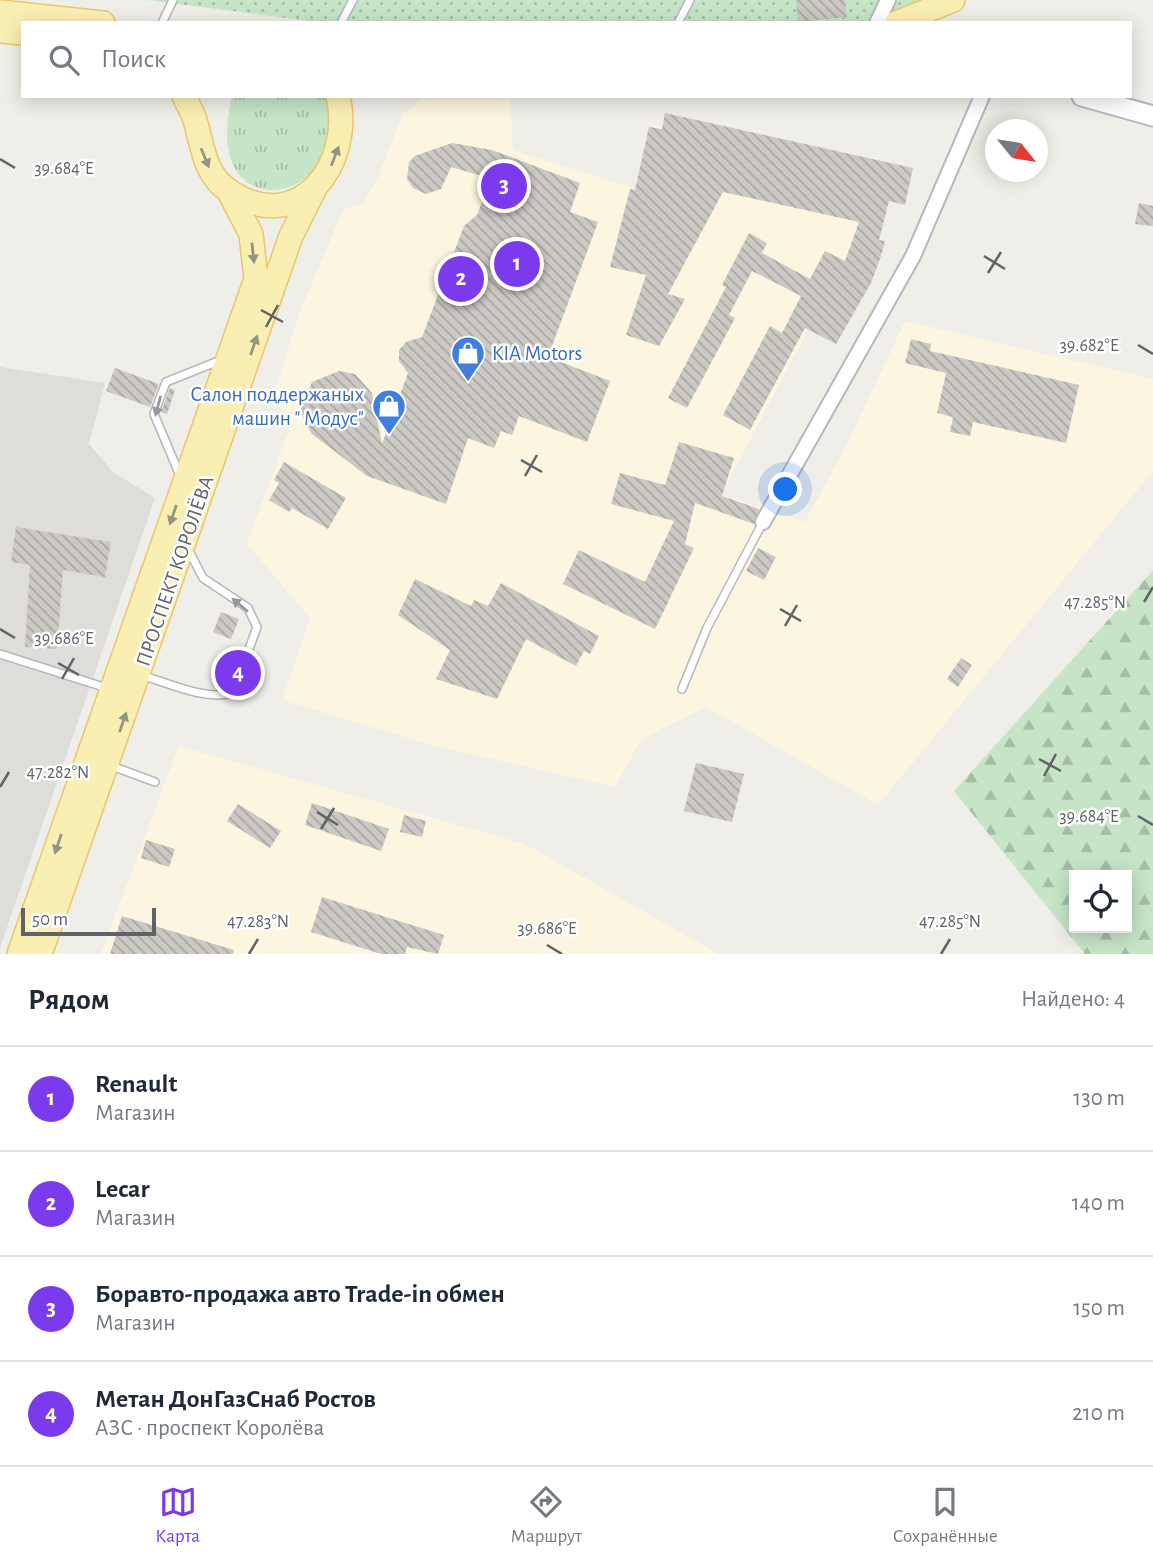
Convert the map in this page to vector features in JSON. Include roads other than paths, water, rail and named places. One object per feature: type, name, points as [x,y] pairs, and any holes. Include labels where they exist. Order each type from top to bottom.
[{"type":"main road","points":[[902,21],[953,0]]},
{"type":"main road","points":[[0,12],[84,21]]},
{"type":"main road","points":[[0,31],[21,33]]},
{"type":"main road","name":"ПРОСПЕКТ КОРОЛЁВА","points":[[19,954],[114,690],[256,279],[251,234],[228,190],[211,173],[199,145],[195,120],[185,98]]},
{"type":"main road","points":[[195,120],[201,98]]},
{"type":"main road","name":"ПРОСПЕКТ КОРОЛЁВА","points":[[40,954],[290,236],[314,190],[330,170],[340,144],[340,106]]},
{"type":"main road","points":[[228,190],[269,206],[289,203],[314,190]]},
{"type":"street","points":[[878,21],[888,0]]},
{"type":"street","points":[[763,522],[913,256],[981,98]]},
{"type":"street","points":[[1089,98],[1153,116]]},
{"type":"lane","points":[[163,21],[173,0]]},
{"type":"lane","points":[[342,21],[353,0]]},
{"type":"lane","points":[[679,21],[690,0]]},
{"type":"lane","points":[[183,484],[154,414],[166,382],[228,357]]},
{"type":"lane","points":[[682,689],[707,628],[763,522]]},
{"type":"lane","points":[[139,675],[216,695],[233,693],[257,627],[248,608],[204,578],[185,543]]},
{"type":"lane","points":[[0,654],[114,690]]},
{"type":"lane","points":[[108,765],[155,782]]},
{"type":"place","name":"Боравто-продажа авто Trade-in обмен","points":[[504,186]]},
{"type":"place","name":"Renault","points":[[517,264]]},
{"type":"place","name":"Lecar","points":[[461,279]]},
{"type":"place","name":"KIA Motors","points":[[468,383]]},
{"type":"place","name":"Салон поддержаных машин \" Модус\"","points":[[389,436]]},
{"type":"place","name":"Метан ДонГазСнаб Ростов","points":[[238,673]]}]
